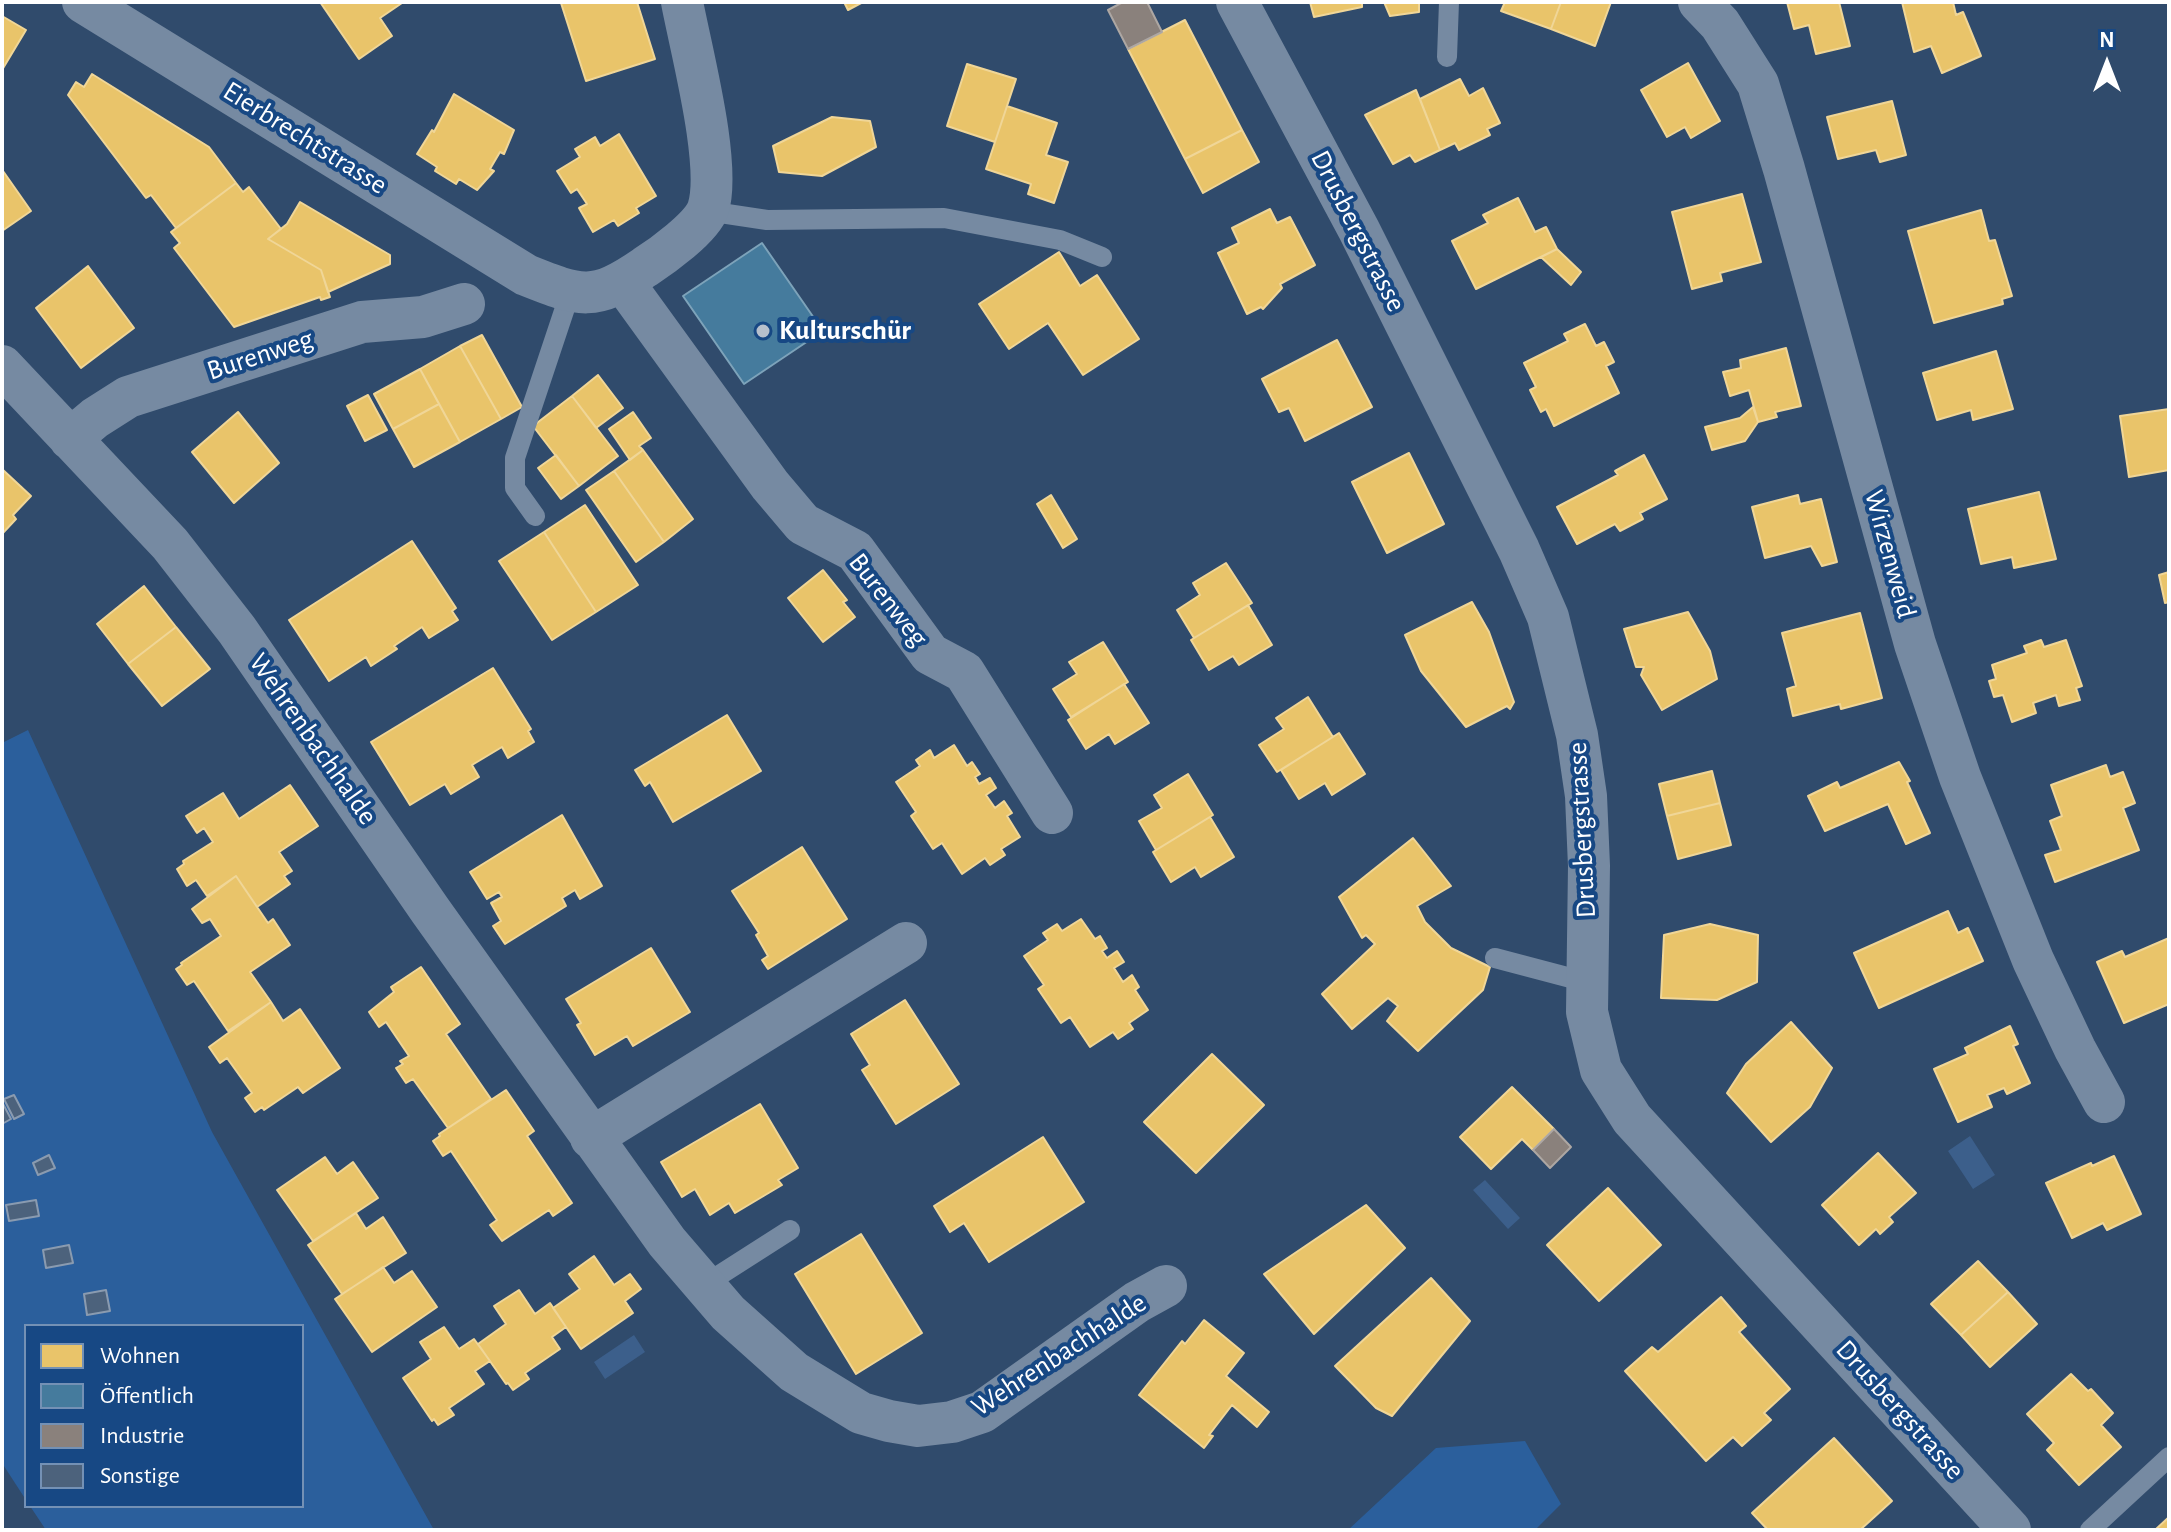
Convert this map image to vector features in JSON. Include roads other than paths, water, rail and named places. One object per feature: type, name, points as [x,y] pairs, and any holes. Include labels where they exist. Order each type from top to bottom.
[{"type":"street","name":"Eierbrechtstrasse","points":[[83,2],[526,275],[570,293]]},
{"type":"street","points":[[570,293],[597,292],[623,282],[674,248],[707,211],[711,178],[709,142],[682,2]]},
{"type":"street","name":"Drusbergstrasse","points":[[1237,2],[1359,230],[1519,550],[1548,617],[1577,735],[1586,796],[1589,866],[1587,1012],[1601,1070],[1632,1119],[2010,1530]]},
{"type":"street","name":"Wirzenweid","points":[[1699,2],[1720,24],[1758,84],[1915,644],[1960,777],[2033,960],[2104,1102]]},
{"type":"street","name":"Burenweg","points":[[623,282],[770,485],[803,524],[855,551],[930,654],[964,672],[1052,813]]},
{"type":"street","name":"Burenweg","points":[[70,439],[128,397],[362,322],[423,317],[464,304]]},
{"type":"street","name":"Wehrenbachhalde","points":[[2,366],[170,544],[237,630],[667,1242],[728,1313],[794,1372],[861,1413],[918,1426],[952,1422],[982,1412],[1137,1302],[1166,1286]]},
{"type":"street","points":[[591,1138],[906,943]]},
{"type":"lane","points":[[1447,57],[1449,2]]},
{"type":"lane","points":[[707,211],[767,220],[944,218],[1060,240],[1102,257]]},
{"type":"lane","points":[[535,516],[515,488],[515,458],[570,293]]},
{"type":"lane","points":[[1495,958],[1586,982]]},
{"type":"lane","points":[[704,1285],[790,1230]]},
{"type":"lane","points":[[2090,1530],[2169,1457]]},
{"type":"place","name":"Kulturschür","points":[[763,331]]}]
